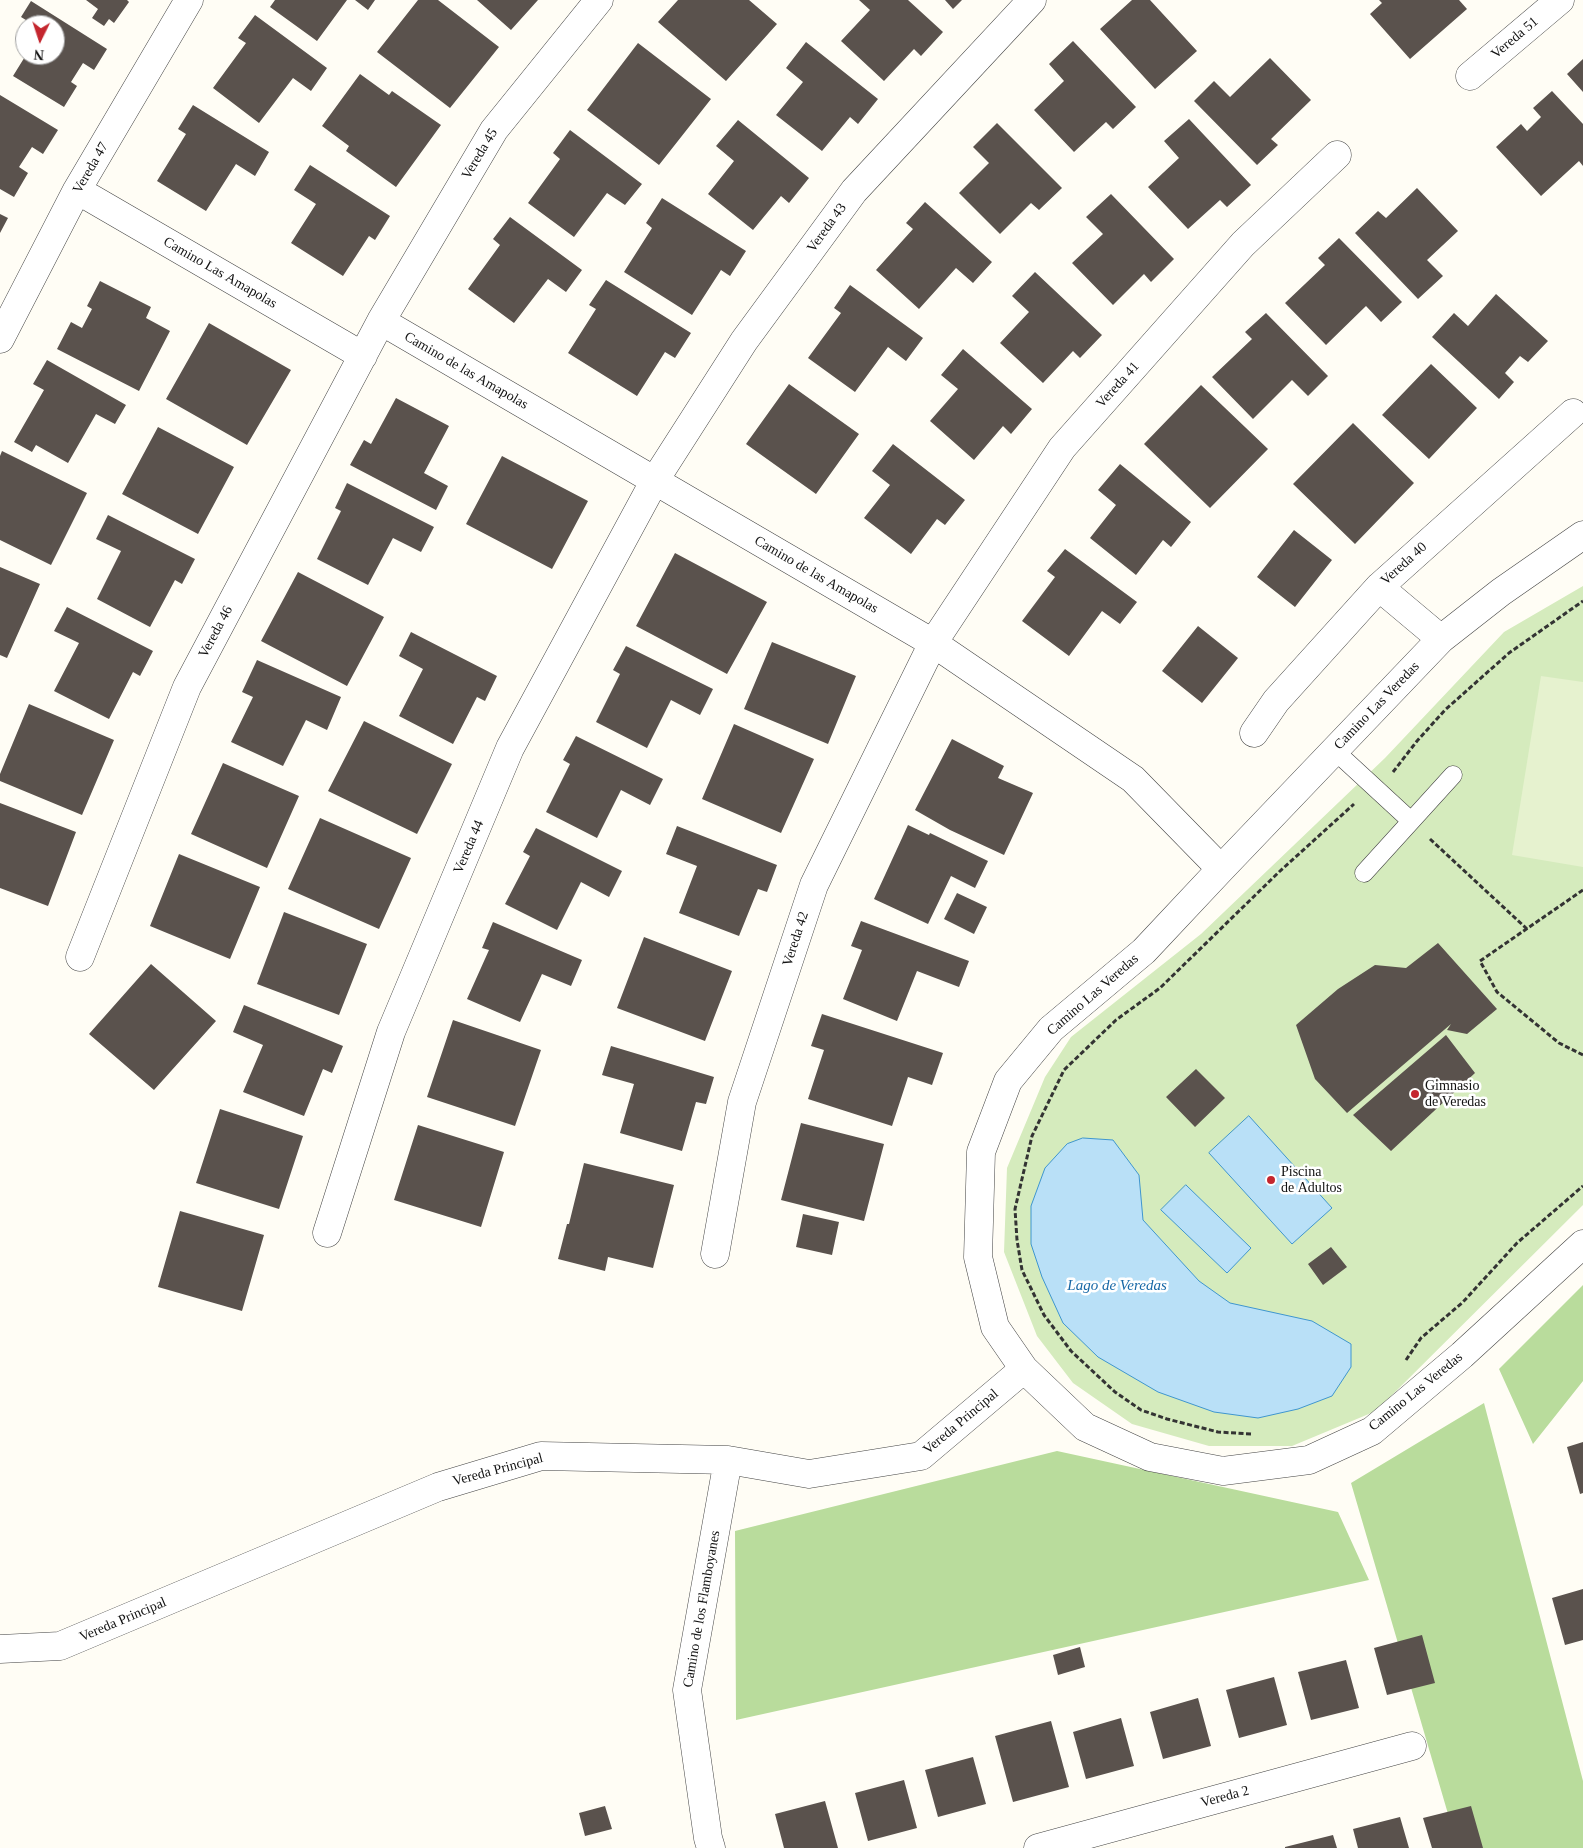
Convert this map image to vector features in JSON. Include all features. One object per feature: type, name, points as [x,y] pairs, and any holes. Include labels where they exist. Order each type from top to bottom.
[{"type":"street","name":"Vereda 47","points":[[0,339],[77,190],[189,0]]},
{"type":"street","name":"Vereda 45","points":[[381,321],[494,130],[599,0]]},
{"type":"street","name":"Vereda 43","points":[[655,480],[744,341],[854,191],[1032,0]]},
{"type":"street","name":"Vereda 51","points":[[1470,76],[1560,0]]},
{"type":"street","name":"Vereda 41","points":[[933,643],[1062,448],[1243,244],[1336,155]]},
{"type":"street","name":"Camino Las Amapolas","points":[[77,190],[363,356]]},
{"type":"street","name":"Vereda 46","points":[[80,957],[187,687],[381,321]]},
{"type":"street","name":"Camino de las Amapolas","points":[[381,321],[933,643],[1133,779],[1221,869]]},
{"type":"street","name":"Vereda 40","points":[[1254,733],[1276,701],[1379,587],[1573,413]]},
{"type":"street","name":"Vereda 44","points":[[327,1233],[391,1032],[510,748],[655,480]]},
{"type":"street","name":"Camino Las Veredas","points":[[1583,535],[1501,592],[1441,639],[1144,951],[1051,1029],[1008,1081],[982,1152],[978,1257],[995,1327],[1024,1369],[1085,1427],[1150,1457],[1224,1471],[1309,1460],[1372,1431],[1462,1356],[1583,1244]]},
{"type":"street","points":[[1379,587],[1441,639]]},
{"type":"street","name":"Vereda 42","points":[[715,1254],[742,1102],[814,885],[933,643]]},
{"type":"street","name":"Vereda Principal","points":[[0,1649],[60,1646],[438,1487],[541,1456],[728,1460],[809,1474],[921,1456],[1024,1369]]},
{"type":"street","name":"Camino de los Flamboyanes","points":[[711,1848],[687,1690],[728,1460]]},
{"type":"street","name":"Vereda 2","points":[[1038,1848],[1412,1746]]},
{"type":"lane","points":[[1334,750],[1411,821]]},
{"type":"lane","points":[[1364,873],[1453,775]]},
{"type":"path","points":[[1258,1434],[1218,1432],[1167,1419],[1141,1410],[1115,1392],[1071,1351],[1044,1315],[1022,1270],[1017,1240],[1015,1208],[1032,1136],[1064,1070],[1116,1020],[1160,988],[1336,819],[1395,770],[1417,741],[1445,710],[1509,654],[1583,601]]},
{"type":"path","points":[[1411,821],[1527,929]]},
{"type":"path","points":[[1583,890],[1480,961],[1497,992],[1559,1043],[1583,1055]]},
{"type":"path","points":[[1400,1366],[1421,1338],[1463,1302],[1517,1243],[1583,1186]]},
{"type":"green space","points":[[1583,586],[1583,1205],[1376,1411],[1292,1446],[1209,1446],[1132,1424],[1073,1383],[1037,1336],[1004,1252],[1007,1168],[1045,1077],[1071,1037],[1201,934],[1385,758],[1504,632]]},
{"type":"green space","points":[[1541,676],[1583,682],[1583,867],[1512,855]]},
{"type":"green space","points":[[1583,1285],[1583,1381],[1533,1444],[1499,1369]]},
{"type":"green space","points":[[1484,1403],[1583,1781],[1583,1848],[1458,1848],[1351,1483]]},
{"type":"green space","points":[[1057,1451],[1338,1512],[1369,1580],[736,1720],[735,1531]]},
{"type":"water","name":"Piscina de Adultos","points":[[1249,1116],[1332,1208],[1292,1244],[1209,1153]]},
{"type":"water","name":"Lago de Veredas","points":[[1083,1138],[1113,1140],[1139,1175],[1143,1220],[1199,1281],[1230,1303],[1312,1321],[1351,1344],[1351,1367],[1332,1396],[1298,1409],[1258,1418],[1214,1412],[1158,1392],[1098,1357],[1063,1323],[1042,1277],[1031,1244],[1031,1206],[1045,1168],[1067,1144]]},
{"type":"water","points":[[1186,1185],[1251,1248],[1227,1273],[1161,1210]]},
{"type":"building","points":[[86,0],[127,0],[129,2],[114,23],[109,19],[104,26],[92,18],[98,9]]},
{"type":"building","points":[[275,0],[347,0],[317,41],[270,7]]},
{"type":"building","points":[[355,0],[375,0],[368,10]]},
{"type":"building","points":[[418,0],[438,0],[499,47],[450,108],[377,52]]},
{"type":"building","points":[[477,0],[538,0],[511,30]]},
{"type":"building","points":[[678,0],[749,0],[777,24],[726,81],[658,22]]},
{"type":"building","points":[[859,0],[908,0],[943,32],[921,56],[914,49],[884,81],[841,41],[870,10]]},
{"type":"building","points":[[945,0],[962,0],[953,9]]},
{"type":"building","points":[[1132,0],[1150,0],[1197,51],[1155,89],[1100,29]]},
{"type":"building","points":[[1379,0],[1459,0],[1467,9],[1410,59],[1370,14],[1382,3]]},
{"type":"building","points":[[31,1],[53,15],[22,15]]},
{"type":"building","points":[[255,15],[327,68],[311,91],[293,78],[259,123],[213,88],[246,43],[238,38]]},
{"type":"building","points":[[65,22],[107,49],[94,70],[83,63],[71,82],[77,86],[64,107],[13,76],[20,65],[65,65]]},
{"type":"building","points":[[1073,41],[1136,107],[1113,129],[1106,122],[1074,152],[1034,110],[1064,81],[1049,64]]},
{"type":"building","points":[[806,42],[878,99],[858,124],[850,117],[822,151],[776,115],[803,82],[786,68]]},
{"type":"building","points":[[638,43],[711,99],[659,165],[587,110]]},
{"type":"building","points":[[1270,58],[1311,100],[1271,139],[1278,145],[1257,165],[1194,101],[1214,81],[1230,97]]},
{"type":"building","points":[[1583,59],[1583,92],[1567,74]]},
{"type":"building","points":[[360,74],[389,95],[392,91],[441,125],[396,187],[346,151],[349,146],[322,126]]},
{"type":"building","points":[[1552,91],[1583,124],[1583,166],[1579,161],[1541,196],[1496,147],[1521,124],[1527,131],[1541,117],[1533,108]]},
{"type":"building","points":[[0,95],[58,130],[43,154],[32,147],[19,167],[28,173],[14,197],[0,189]]},
{"type":"building","points":[[193,105],[269,152],[255,176],[236,164],[206,211],[157,181],[186,134],[178,129]]},
{"type":"building","points":[[1189,119],[1251,185],[1227,207],[1220,200],[1188,229],[1148,187],[1179,158],[1164,141]]},
{"type":"building","points":[[738,120],[809,178],[789,203],[781,196],[753,230],[708,194],[734,161],[716,146]]},
{"type":"building","points":[[997,123],[1062,188],[1039,210],[1031,203],[1000,234],[959,193],[989,163],[973,147]]},
{"type":"building","points":[[570,130],[642,184],[625,205],[607,193],[574,237],[528,203],[560,159],[553,153]]},
{"type":"building","points":[[310,165],[390,216],[375,240],[369,236],[343,276],[291,243],[316,204],[294,190]]},
{"type":"building","points":[[1417,188],[1458,231],[1427,260],[1443,276],[1418,299],[1355,233],[1378,211],[1386,218]]},
{"type":"building","points":[[1111,194],[1174,259],[1151,282],[1144,274],[1113,305],[1072,263],[1103,234],[1086,217]]},
{"type":"building","points":[[662,198],[746,251],[730,276],[721,270],[692,315],[624,272],[652,228],[646,223]]},
{"type":"building","points":[[925,202],[992,262],[973,283],[956,268],[919,309],[876,270],[913,229],[906,223]]},
{"type":"building","points":[[0,214],[8,218],[0,233]]},
{"type":"building","points":[[510,217],[582,270],[566,292],[548,279],[514,323],[468,289],[500,245],[493,239]]},
{"type":"building","points":[[1339,238],[1402,302],[1381,322],[1366,306],[1326,345],[1285,303],[1325,265],[1318,258]]},
{"type":"building","points":[[1035,272],[1102,335],[1080,358],[1073,351],[1043,383],[1000,343],[1029,312],[1012,296]]},
{"type":"building","points":[[606,280],[691,333],[675,358],[665,352],[637,396],[568,353],[596,309],[589,305]]},
{"type":"building","points":[[100,281],[151,307],[146,318],[170,331],[139,391],[57,349],[71,322],[82,328],[92,309],[87,306]]},
{"type":"building","points":[[850,285],[923,338],[906,361],[888,347],[855,392],[808,358],[841,313],[834,308]]},
{"type":"building","points":[[1496,294],[1548,341],[1528,362],[1520,356],[1505,373],[1514,382],[1499,399],[1432,337],[1454,313],[1468,326]]},
{"type":"building","points":[[1266,313],[1328,376],[1308,396],[1292,380],[1253,419],[1212,377],[1252,339],[1245,332]]},
{"type":"building","points":[[209,323],[291,370],[247,445],[166,399]]},
{"type":"building","points":[[963,349],[1032,409],[1011,434],[1003,426],[974,460],[930,421],[958,389],[941,375]]},
{"type":"building","points":[[47,360],[126,405],[115,424],[96,414],[68,463],[36,445],[32,452],[14,442],[44,390],[33,384]]},
{"type":"building","points":[[1431,364],[1477,408],[1429,459],[1382,415]]},
{"type":"building","points":[[789,384],[859,434],[816,494],[746,444]]},
{"type":"building","points":[[1201,385],[1268,449],[1210,508],[1144,444]]},
{"type":"building","points":[[396,398],[449,426],[424,473],[448,486],[436,510],[350,465],[364,440],[371,444]]},
{"type":"building","points":[[1353,423],[1414,483],[1355,544],[1293,484]]},
{"type":"building","points":[[158,427],[234,467],[198,534],[122,494]]},
{"type":"building","points":[[893,444],[965,500],[945,525],[937,519],[911,554],[864,518],[890,485],[872,471]]},
{"type":"building","points":[[2,451],[87,493],[51,565],[0,540],[0,456]]},
{"type":"building","points":[[502,456],[588,501],[552,569],[466,524]]},
{"type":"building","points":[[1120,464],[1191,522],[1171,547],[1163,540],[1136,575],[1090,538],[1116,505],[1098,490]]},
{"type":"building","points":[[347,483],[434,527],[421,552],[393,538],[368,585],[317,559],[341,511],[335,508]]},
{"type":"building","points":[[108,515],[195,559],[182,584],[175,580],[150,627],[97,599],[121,551],[96,539]]},
{"type":"building","points":[[1294,530],[1332,560],[1295,607],[1257,577]]},
{"type":"building","points":[[1065,549],[1137,602],[1120,624],[1102,611],[1069,656],[1022,621],[1055,577],[1047,571]]},
{"type":"building","points":[[675,553],[767,602],[727,674],[636,626]]},
{"type":"building","points":[[0,567],[40,584],[7,658],[0,655]]},
{"type":"building","points":[[298,572],[384,617],[347,686],[261,641]]},
{"type":"building","points":[[67,607],[153,651],[140,676],[133,672],[109,719],[54,691],[79,643],[54,631]]},
{"type":"building","points":[[1198,626],[1238,658],[1202,703],[1162,671]]},
{"type":"building","points":[[411,632],[497,676],[485,701],[477,697],[453,744],[399,716],[423,669],[399,656]]},
{"type":"building","points":[[772,642],[856,676],[828,744],[744,709]]},
{"type":"building","points":[[626,646],[713,689],[700,715],[671,700],[647,748],[596,722],[620,674],[613,670]]},
{"type":"building","points":[[257,660],[341,697],[327,730],[306,720],[283,766],[231,742],[253,697],[242,692]]},
{"type":"building","points":[[29,704],[114,740],[82,815],[0,781],[0,774]]},
{"type":"building","points":[[364,721],[452,764],[417,834],[328,791]]},
{"type":"building","points":[[734,724],[814,759],[781,833],[702,799]]},
{"type":"building","points":[[576,736],[663,779],[650,805],[621,790],[597,838],[546,812],[570,764],[563,760]]},
{"type":"building","points":[[952,739],[1004,766],[998,778],[1033,793],[1004,855],[950,830],[915,810]]},
{"type":"building","points":[[223,763],[299,796],[267,868],[191,834]]},
{"type":"building","points":[[0,803],[76,832],[48,906],[0,888]]},
{"type":"building","points":[[320,818],[411,858],[379,929],[288,889]]},
{"type":"building","points":[[908,825],[929,835],[930,833],[988,861],[975,888],[951,876],[928,924],[874,899]]},
{"type":"building","points":[[677,826],[777,865],[767,892],[758,889],[739,936],[679,913],[697,866],[666,854]]},
{"type":"building","points":[[536,828],[622,871],[609,897],[581,882],[557,930],[505,904],[530,856],[523,852]]},
{"type":"building","points":[[179,854],[260,887],[230,959],[150,926]]},
{"type":"building","points":[[957,893],[987,907],[974,934],[944,919]]},
{"type":"building","points":[[284,912],[367,944],[339,1015],[257,984]]},
{"type":"building","points":[[861,921],[969,961],[959,987],[917,971],[897,1021],[843,999],[862,950],[851,946]]},
{"type":"building","points":[[493,922],[582,960],[571,986],[542,974],[520,1022],[467,999],[489,950],[482,948]]},
{"type":"building","points":[[644,937],[732,971],[705,1041],[617,1008]]},
{"type":"building","points":[[1438,943],[1497,1009],[1467,1034],[1447,1030],[1451,1024],[1347,1113],[1315,1079],[1296,1025],[1338,989],[1375,965],[1406,968]]},
{"type":"building","points":[[151,964],[216,1021],[154,1090],[89,1034]]},
{"type":"building","points":[[244,1005],[343,1046],[332,1073],[323,1069],[304,1116],[243,1092],[263,1045],[233,1032]]},
{"type":"building","points":[[822,1014],[943,1053],[932,1085],[908,1077],[892,1126],[808,1099],[824,1050],[811,1046]]},
{"type":"building","points":[[453,1020],[541,1050],[515,1126],[427,1097]]},
{"type":"building","name":"Gimnasio de Veredas","points":[[1446,1035],[1475,1073],[1391,1151],[1353,1115]]},
{"type":"building","points":[[611,1046],[714,1077],[706,1104],[696,1102],[682,1151],[620,1133],[634,1084],[602,1075]]},
{"type":"building","points":[[1196,1069],[1225,1098],[1195,1127],[1166,1097]]},
{"type":"building","points":[[220,1109],[303,1136],[279,1209],[196,1183]]},
{"type":"building","points":[[801,1123],[884,1144],[864,1221],[781,1200]]},
{"type":"building","points":[[418,1125],[504,1152],[481,1227],[394,1200]]},
{"type":"building","points":[[584,1163],[674,1185],[653,1268],[608,1257],[605,1271],[558,1259]]},
{"type":"building","points":[[180,1211],[264,1235],[242,1311],[158,1287]]},
{"type":"building","points":[[803,1214],[839,1222],[832,1255],[796,1247]]},
{"type":"building","points":[[1331,1247],[1347,1267],[1323,1285],[1308,1264]]},
{"type":"building","points":[[1583,1442],[1583,1493],[1580,1494],[1567,1447]]},
{"type":"building","points":[[1583,1589],[1583,1640],[1565,1645],[1552,1598]]},
{"type":"building","points":[[1422,1635],[1435,1683],[1387,1695],[1374,1648]]},
{"type":"building","points":[[1080,1647],[1085,1667],[1058,1675],[1053,1655]]},
{"type":"building","points":[[1346,1660],[1359,1708],[1311,1720],[1298,1672]]},
{"type":"building","points":[[1274,1677],[1287,1725],[1239,1738],[1226,1690]]},
{"type":"building","points":[[1198,1698],[1211,1746],[1163,1759],[1150,1712]]},
{"type":"building","points":[[1121,1718],[1134,1766],[1086,1779],[1073,1732]]},
{"type":"building","points":[[1051,1721],[1069,1787],[1013,1802],[995,1736]]},
{"type":"building","points":[[973,1757],[986,1804],[938,1817],[925,1770]]},
{"type":"building","points":[[904,1780],[917,1828],[868,1841],[855,1793]]},
{"type":"building","points":[[825,1801],[838,1848],[784,1848],[775,1814]]},
{"type":"building","points":[[605,1806],[612,1829],[585,1836],[579,1813]]},
{"type":"building","points":[[1471,1806],[1483,1848],[1432,1848],[1423,1818]]},
{"type":"building","points":[[1400,1817],[1409,1848],[1358,1848],[1353,1829]]},
{"type":"building","points":[[1333,1835],[1337,1848],[1285,1848],[1285,1847]]},
{"type":"place","name":"Gimnasio de Veredas","points":[[1415,1094]]},
{"type":"place","name":"Piscina de Adultos","points":[[1271,1180]]}]
